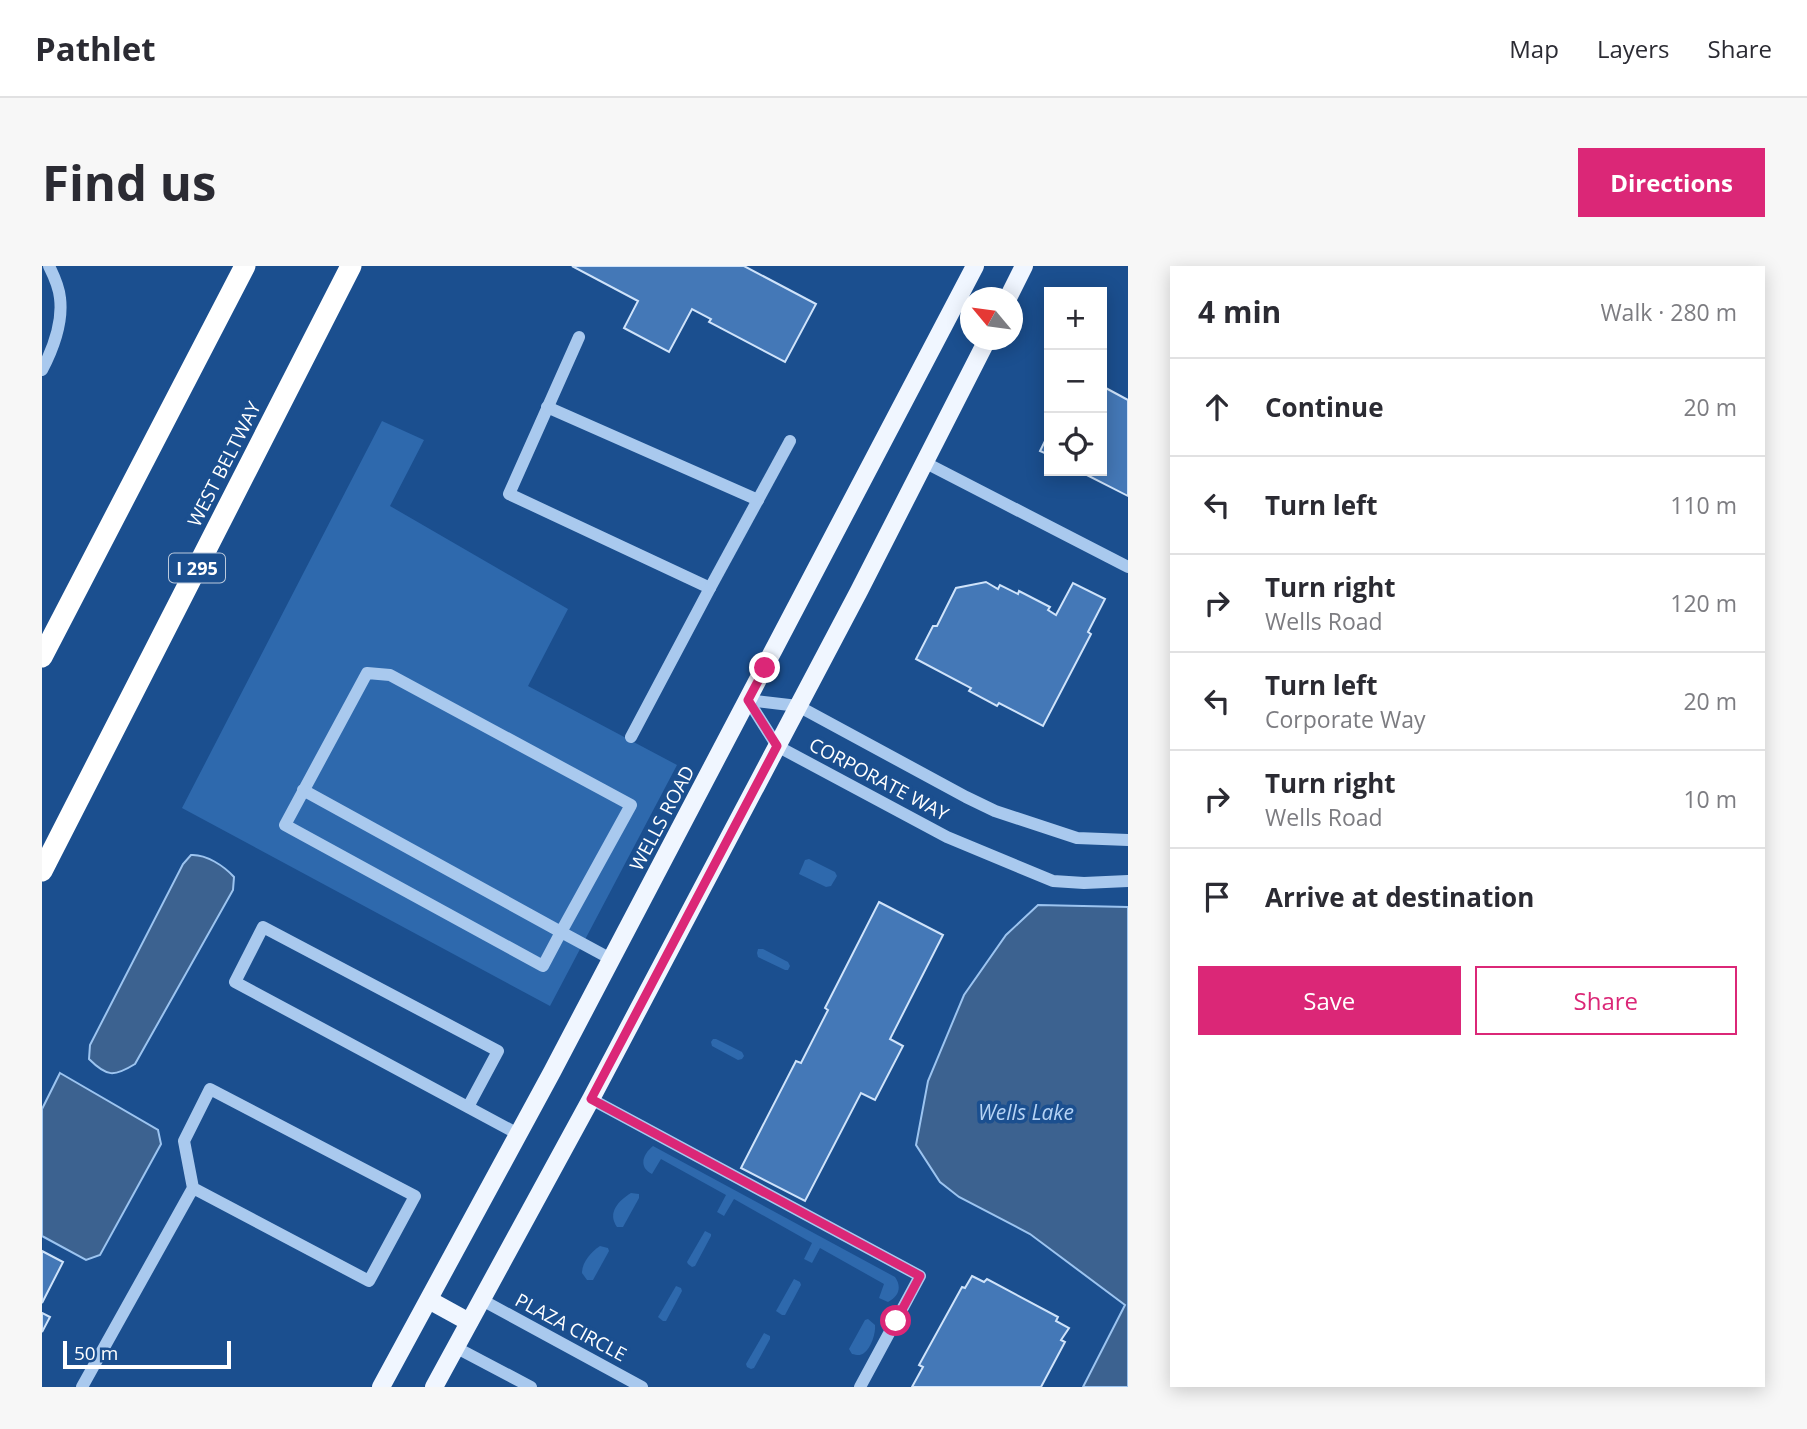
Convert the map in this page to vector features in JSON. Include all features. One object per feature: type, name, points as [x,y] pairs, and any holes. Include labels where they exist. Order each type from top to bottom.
[{"type":"highway","points":[[42,657],[245,266]]},
{"type":"highway","name":"WEST BELTWAY","points":[[42,870],[351,266]]},
{"type":"main road","name":"WELLS ROAD","points":[[382,1387],[611,959],[975,266]]},
{"type":"main road","points":[[1014,287],[1024,266]]},
{"type":"main road","points":[[434,1387],[591,1099],[982,350]]},
{"type":"main road","points":[[429,1300],[469,1322]]},
{"type":"street","points":[[42,370],[58,327],[60,299],[50,266]]},
{"type":"street","points":[[579,337],[509,495],[710,588]]},
{"type":"street","points":[[547,407],[758,500]]},
{"type":"street","points":[[631,737],[790,441]]},
{"type":"street","points":[[924,463],[1128,567]]},
{"type":"street","points":[[367,673],[390,675],[631,805],[561,932],[543,966],[285,825],[367,673]]},
{"type":"street","name":"CORPORATE WAY","points":[[748,700],[798,706],[995,811],[1077,838],[1128,840]]},
{"type":"street","name":"CORPORATE WAY","points":[[748,700],[777,746],[947,837],[1053,881],[1128,881]]},
{"type":"street","points":[[303,790],[611,959]]},
{"type":"street","points":[[468,1107],[498,1051],[263,926],[234,982],[518,1134]]},
{"type":"street","points":[[82,1387],[193,1188],[184,1141],[210,1089],[415,1196],[369,1282],[193,1188]]},
{"type":"street","points":[[591,1099],[920,1276],[860,1387]]},
{"type":"street","name":"PLAZA CIRCLE","points":[[482,1300],[642,1387]]},
{"type":"street","points":[[455,1347],[531,1387]]},
{"type":"shaded area","points":[[382,421],[424,440],[390,506],[568,609],[528,686],[677,765],[550,1006],[182,808]]},
{"type":"shaded area","points":[[809,859],[835,872],[837,876],[831,886],[826,887],[799,874],[805,860]]},
{"type":"shaded area","points":[[758,949],[788,962],[788,970],[758,957]]},
{"type":"shaded area","points":[[713,1039],[742,1052],[744,1056],[738,1060],[712,1046]]},
{"type":"shaded area","points":[[653,1146],[895,1277],[899,1288],[897,1294],[888,1302],[879,1298],[884,1284],[820,1248],[812,1263],[804,1259],[812,1243],[734,1199],[724,1216],[717,1212],[726,1195],[661,1159],[652,1174],[645,1168],[644,1160]]},
{"type":"shaded area","points":[[631,1193],[639,1194],[639,1198],[623,1227],[617,1227],[613,1217],[615,1208]]},
{"type":"shaded area","points":[[705,1231],[711,1236],[692,1267],[687,1262]]},
{"type":"shaded area","points":[[600,1246],[608,1248],[609,1251],[593,1280],[587,1280],[582,1273],[585,1261]]},
{"type":"shaded area","points":[[794,1279],[801,1285],[785,1315],[782,1315],[776,1311]]},
{"type":"shaded area","points":[[676,1286],[682,1291],[666,1321],[663,1321],[658,1317]]},
{"type":"shaded area","points":[[868,1319],[875,1325],[871,1344],[863,1354],[852,1354],[849,1349]]},
{"type":"shaded area","points":[[764,1333],[770,1336],[770,1339],[751,1369],[746,1364]]},
{"type":"water","points":[[191,855],[209,859],[225,869],[234,877],[233,890],[135,1064],[116,1073],[106,1072],[89,1059],[90,1045],[183,864]]},
{"type":"water","name":"Wells Lake","points":[[1038,905],[1128,907],[1128,1387],[1083,1387],[1125,1305],[1030,1234],[959,1197],[940,1182],[916,1145],[928,1081],[964,995],[1006,935]]},
{"type":"water","points":[[60,1073],[158,1130],[161,1144],[100,1255],[86,1260],[42,1236],[42,1109]]},
{"type":"building","points":[[572,266],[744,266],[816,304],[785,362],[709,322],[711,319],[692,309],[669,352],[624,328],[638,301]]},
{"type":"building","points":[[1107,389],[1128,400],[1128,496],[1089,476],[1107,476]]},
{"type":"building","points":[[986,582],[998,589],[1000,585],[1018,594],[1019,591],[1050,607],[1048,610],[1056,615],[1073,583],[1105,599],[1088,632],[1091,634],[1043,726],[999,703],[997,706],[969,691],[971,688],[916,659],[956,588]]},
{"type":"building","points":[[879,902],[943,935],[890,1039],[903,1046],[875,1100],[861,1093],[805,1201],[741,1168],[796,1061],[801,1063],[828,1010],[825,1008]]},
{"type":"building","points":[[42,1251],[63,1262],[42,1303]]},
{"type":"building","points":[[972,1276],[984,1282],[987,1279],[1058,1317],[1056,1321],[1069,1328],[1061,1340],[1065,1342],[1041,1387],[912,1387],[923,1367],[919,1365],[962,1287],[965,1288]]},
{"type":"building","points":[[42,1313],[50,1317],[42,1332]]},
{"type":"route","points":[[765,668],[748,700],[777,746],[591,1099],[920,1276],[896,1321]]}]
